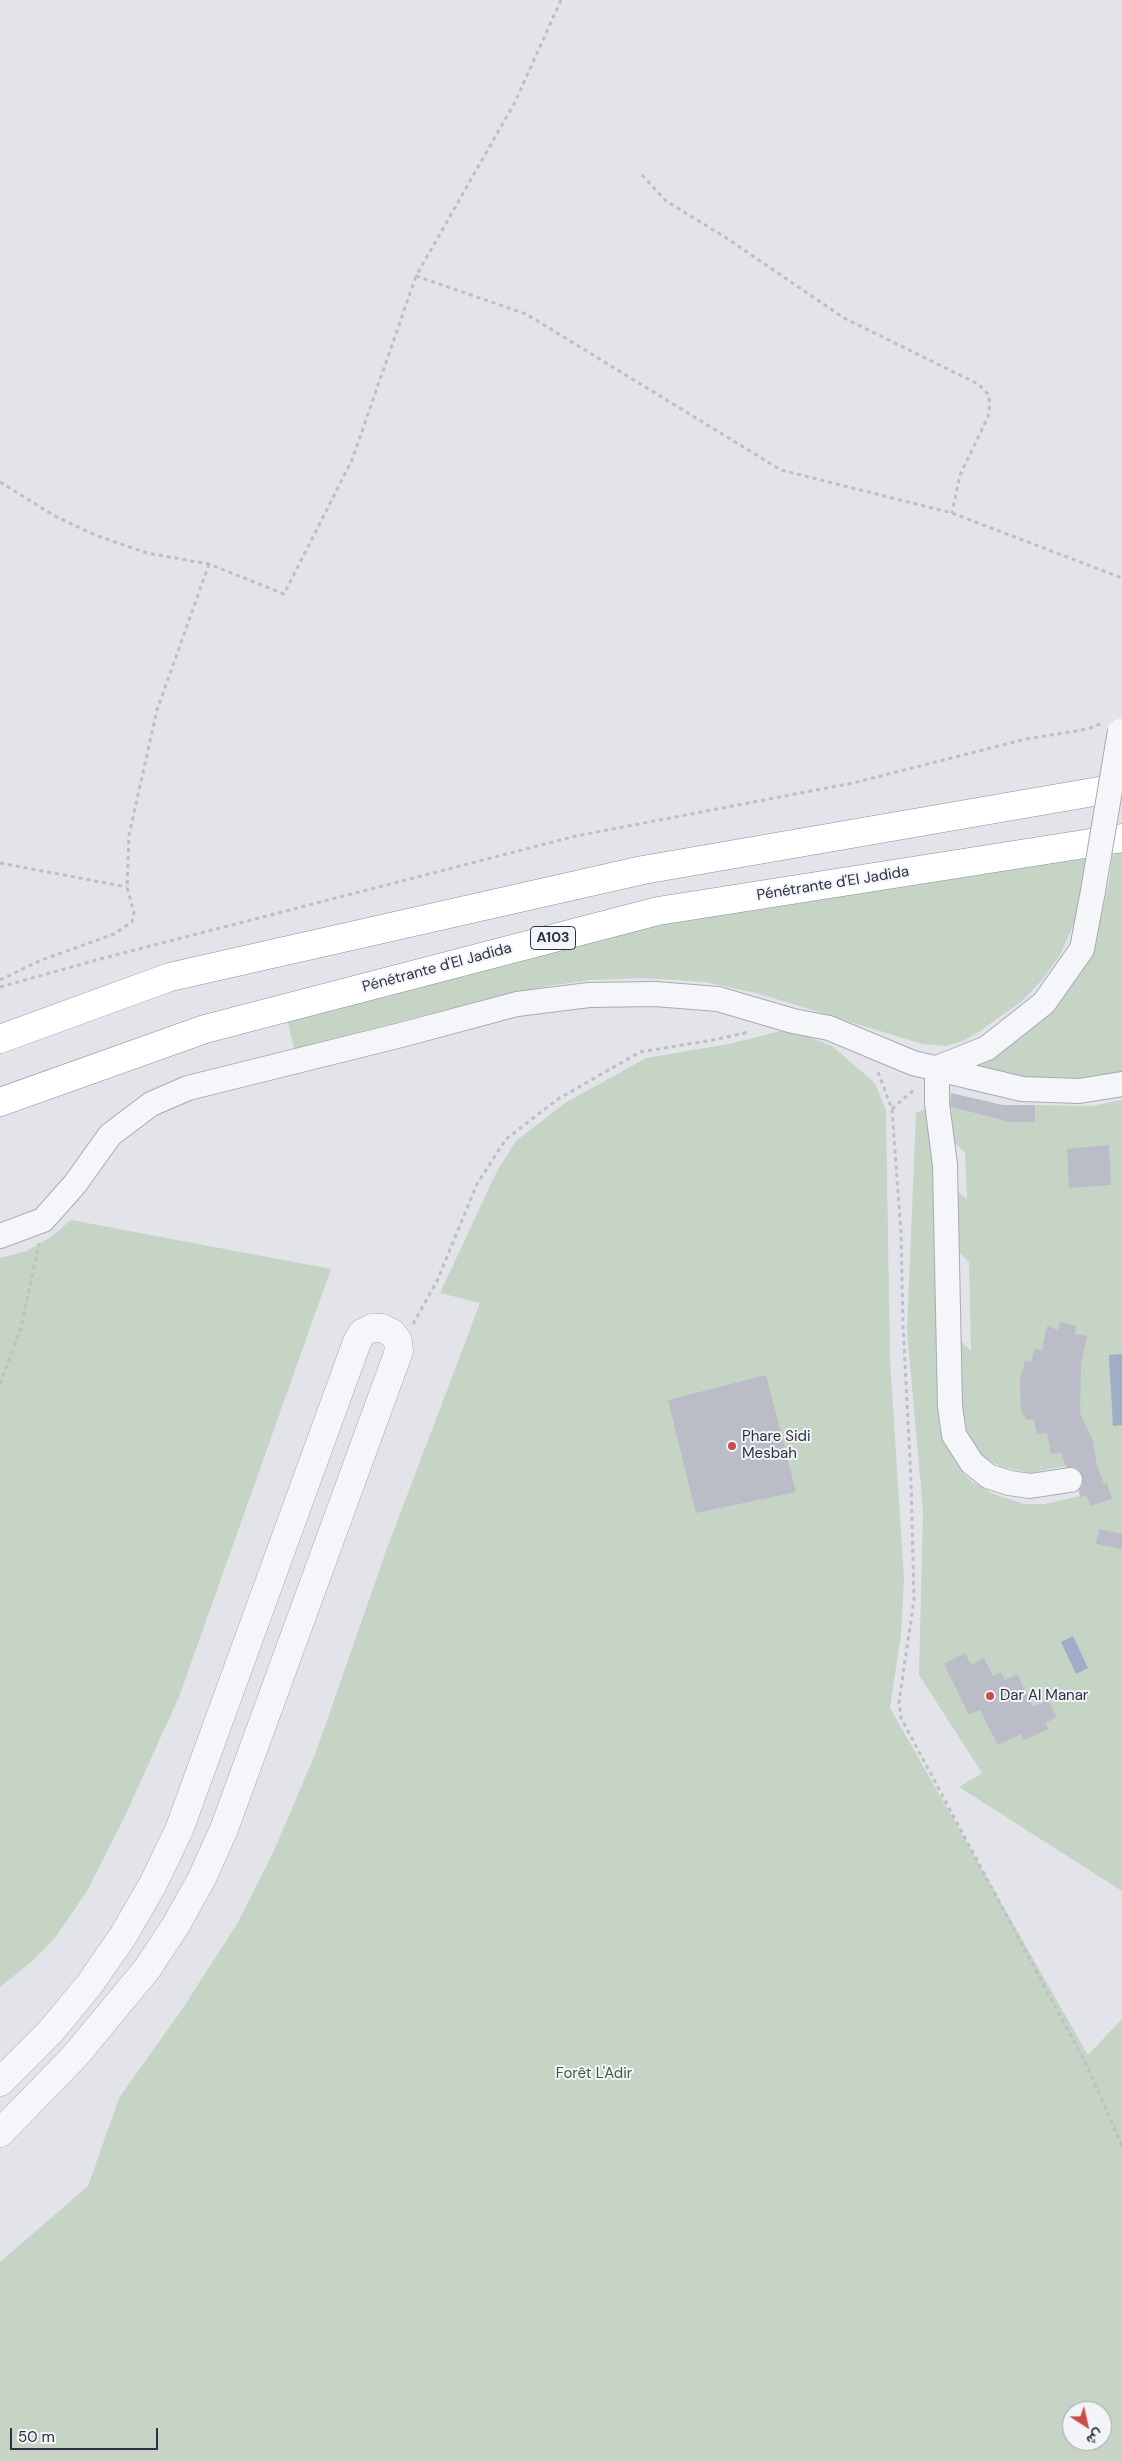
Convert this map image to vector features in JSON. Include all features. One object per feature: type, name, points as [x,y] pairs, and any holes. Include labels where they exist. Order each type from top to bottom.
[{"type":"highway","points":[[0,1039],[170,977],[614,877],[1122,787]]},
{"type":"highway","name":"Pénétrante d'El Jadida","points":[[0,1102],[205,1029],[658,911],[1122,838]]},
{"type":"street","points":[[937,1068],[987,1048],[1044,1002],[1082,949],[1093,891],[1116,724]]},
{"type":"street","points":[[0,1236],[43,1220],[75,1184],[110,1134],[151,1104],[188,1088],[401,1036],[517,1004],[589,995],[655,994],[718,999],[793,1021],[829,1028],[914,1063],[1022,1089],[1078,1091],[1122,1084]]},
{"type":"street","points":[[937,1068],[937,1104],[945,1165],[950,1406],[954,1435],[972,1463],[988,1476],[1009,1483],[1030,1486],[1070,1480]]},
{"type":"street","points":[[0,2082],[51,2031],[89,1985],[123,1936],[153,1884],[179,1830],[357,1342],[362,1333],[372,1328],[382,1328],[392,1332],[398,1341],[399,1351],[224,1829],[202,1878],[176,1925],[157,1954],[114,2011],[55,2077],[0,2134]]},
{"type":"path","points":[[0,482],[53,515],[95,535],[147,553],[208,564],[284,594],[352,460],[416,276],[515,102],[561,0]]},
{"type":"path","points":[[642,176],[666,201],[725,237],[844,318],[978,384],[988,394],[990,403],[988,417],[960,475],[952,513]]},
{"type":"path","points":[[416,276],[526,314],[781,470],[952,513],[1122,578]]},
{"type":"path","points":[[0,980],[38,961],[126,928],[132,922],[134,913],[128,886],[130,835],[157,710],[208,564]]},
{"type":"path","points":[[0,987],[100,959],[576,836],[853,784],[1026,739],[1116,724]]},
{"type":"path","points":[[0,863],[128,886]]},
{"type":"path","points":[[399,1351],[437,1281],[477,1184],[506,1139],[558,1099],[640,1052],[713,1040],[758,1030]]},
{"type":"path","points":[[868,1044],[892,1109],[901,1232],[914,1600],[899,1702],[901,1718],[1088,2068],[1122,2146]]},
{"type":"path","points":[[0,1384],[21,1328],[43,1220]]},
{"type":"green space","points":[[1122,848],[1122,1074],[1049,1082],[1010,1080],[973,1067],[1083,964],[1097,934],[1109,882],[1113,850]]},
{"type":"green space","points":[[1086,853],[1077,917],[1060,955],[1042,980],[1022,1001],[980,1031],[963,1041],[945,1046],[922,1044],[760,994],[705,982],[642,978],[590,980],[548,986],[495,997],[294,1049],[287,1018],[664,920]]},
{"type":"green space","name":"Forêt L'Adir","points":[[784,1030],[801,1034],[832,1046],[875,1083],[886,1111],[890,1359],[904,1579],[901,1634],[890,1708],[1088,2055],[1122,2019],[1122,2461],[0,2461],[0,2262],[88,2186],[119,2098],[181,2011],[237,1924],[273,1853],[316,1752],[386,1551],[480,1303],[440,1293],[497,1171],[516,1141],[565,1103],[646,1058],[729,1044]]},
{"type":"green space","points":[[957,1095],[966,1111],[1009,1122],[1035,1122],[1035,1105],[1092,1106],[1122,1100],[1122,1891],[959,1787],[982,1773],[919,1675],[923,1510],[907,1331],[916,1113],[930,1107],[938,1151],[948,1445],[962,1472],[972,1482],[994,1494],[1024,1504],[1045,1504],[1080,1496],[1076,1483],[1071,1484],[1066,1466],[1028,1473],[1003,1467],[982,1457],[973,1447],[962,1428],[958,1338],[971,1351],[969,1262],[955,1248],[954,1189],[967,1199],[965,1152],[948,1138],[952,1110],[945,1100]]},
{"type":"green space","points":[[71,1220],[331,1269],[179,1697],[124,1818],[87,1891],[55,1938],[31,1962],[0,1987],[0,1258],[27,1251],[51,1237]]},
{"type":"water","points":[[1122,1354],[1122,1425],[1113,1426],[1109,1355]]},
{"type":"water","points":[[1073,1636],[1088,1668],[1076,1674],[1061,1642]]},
{"type":"building","points":[[951,1093],[1003,1105],[1035,1105],[1035,1122],[1009,1122],[951,1107]]},
{"type":"building","points":[[1109,1145],[1111,1185],[1069,1188],[1067,1149]]},
{"type":"building","points":[[1060,1322],[1076,1326],[1075,1334],[1087,1336],[1081,1365],[1080,1413],[1093,1441],[1097,1466],[1104,1484],[1107,1483],[1112,1499],[1091,1506],[1086,1496],[1080,1497],[1079,1491],[1083,1485],[1081,1472],[1075,1467],[1066,1467],[1061,1452],[1051,1454],[1047,1433],[1037,1434],[1034,1419],[1027,1420],[1021,1410],[1020,1379],[1025,1361],[1031,1362],[1034,1349],[1042,1350],[1047,1326],[1058,1330]]},
{"type":"building","name":"Phare Sidi Mesbah","points":[[766,1375],[796,1492],[696,1513],[668,1400]]},
{"type":"building","points":[[1099,1529],[1122,1534],[1122,1549],[1096,1544]]},
{"type":"building","name":"Dar Al Manar","points":[[965,1653],[971,1665],[984,1658],[993,1676],[1001,1672],[1005,1680],[1017,1674],[1033,1707],[1048,1700],[1056,1717],[1046,1723],[1048,1729],[1024,1740],[1021,1734],[998,1745],[980,1710],[969,1715],[944,1664]]},
{"type":"place","name":"Phare Sidi Mesbah","points":[[732,1446]]},
{"type":"place","name":"Dar Al Manar","points":[[990,1696]]}]
